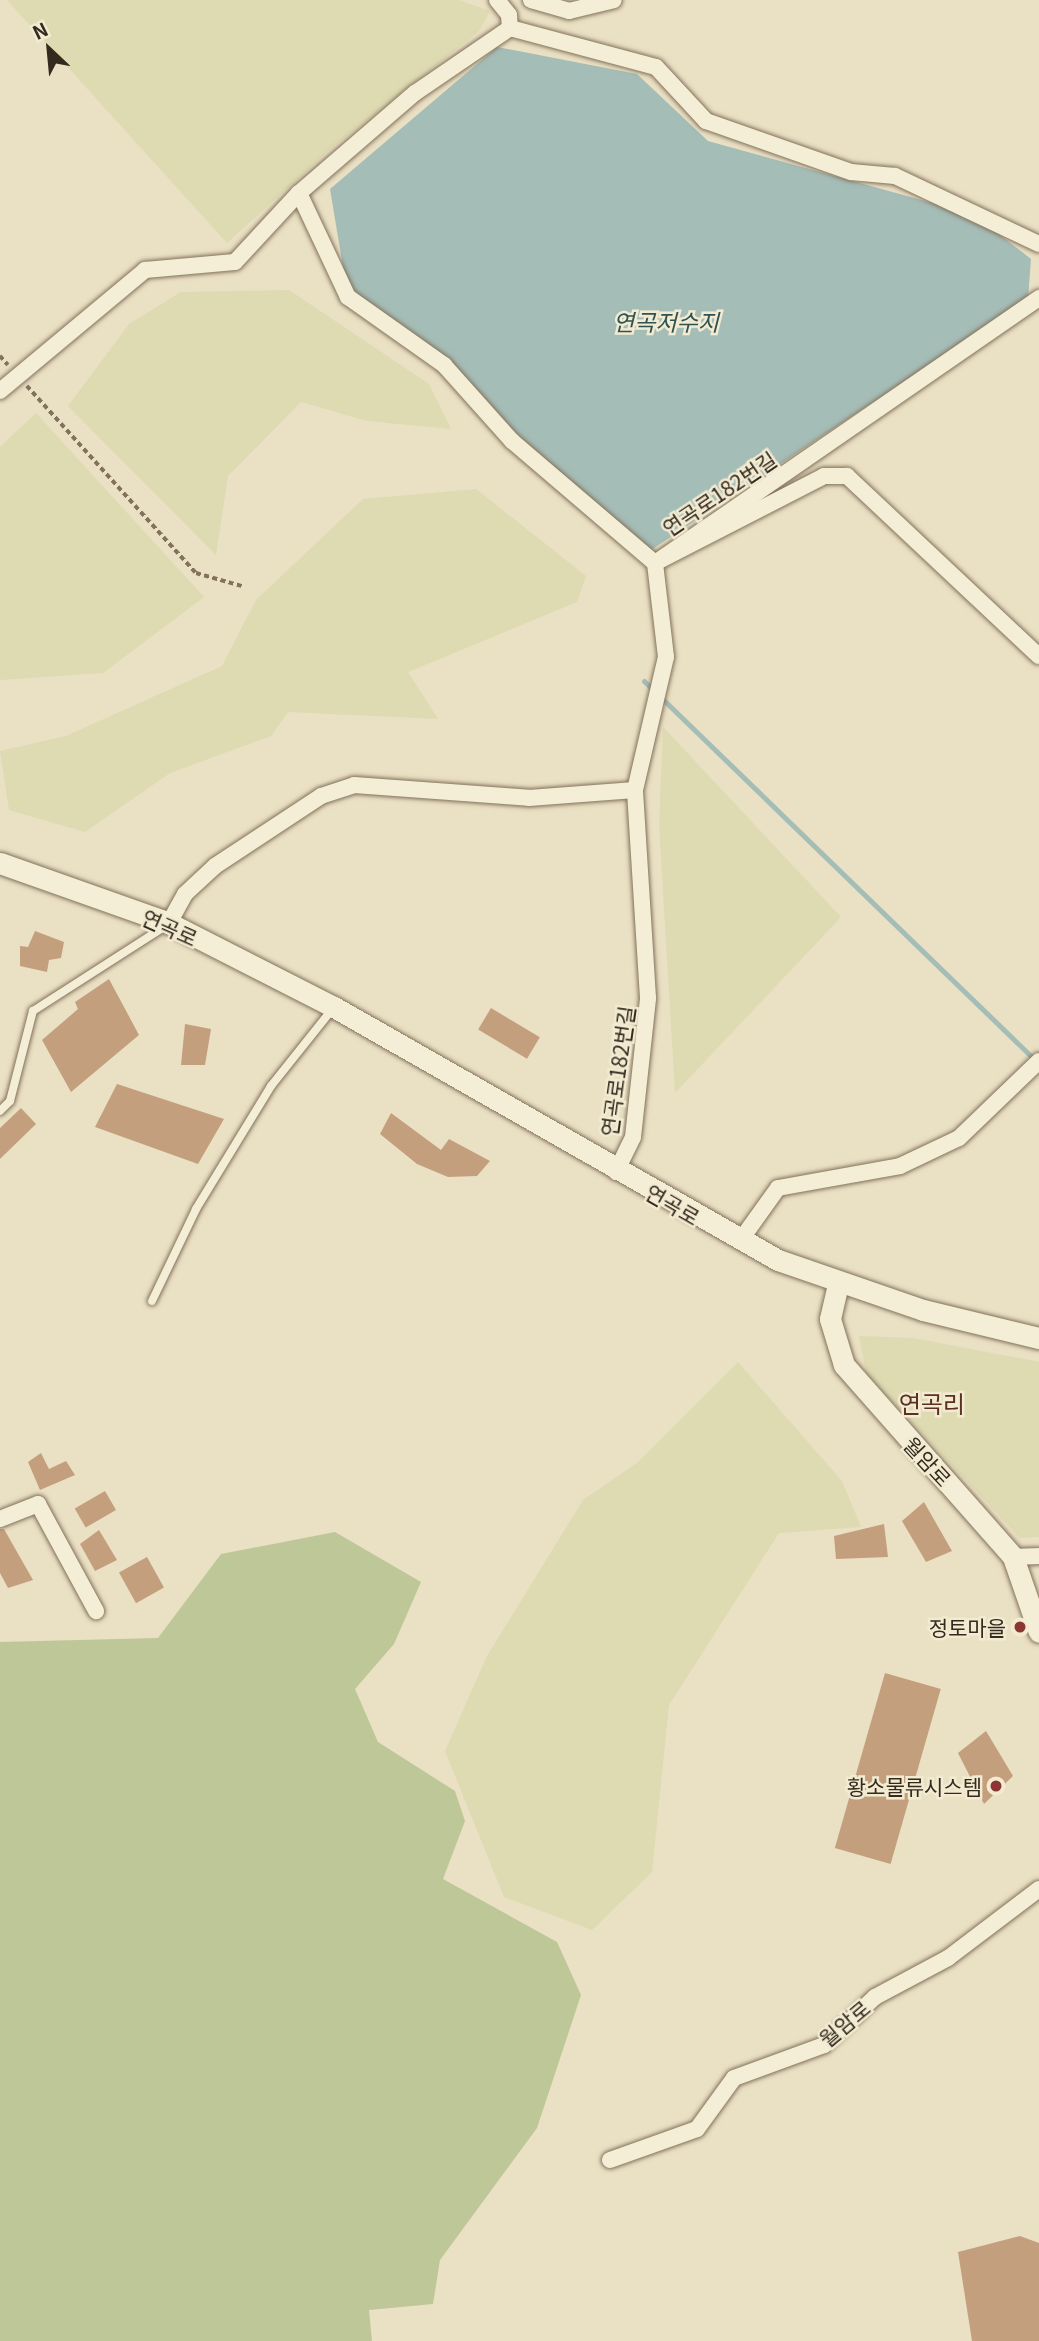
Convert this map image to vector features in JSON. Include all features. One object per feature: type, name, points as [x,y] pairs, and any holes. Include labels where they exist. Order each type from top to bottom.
[{"type":"street","points":[[497,0],[509,15],[510,29]]},
{"type":"street","points":[[531,0],[569,12],[614,0]]},
{"type":"street","points":[[0,391],[145,270],[235,262],[299,192],[415,93],[510,29],[656,67],[706,121],[851,172],[895,176],[1039,244]]},
{"type":"street","points":[[299,192],[348,297],[444,365],[512,441],[656,563],[824,476],[847,476],[1039,656]]},
{"type":"street","name":"연곡로182번길","points":[[616,1172],[633,1137],[648,998],[635,790],[650,707],[663,682],[656,563],[1039,298]]},
{"type":"street","points":[[169,923],[185,894],[215,866],[321,796],[354,785],[528,798],[635,790]]},
{"type":"street","name":"연곡로","points":[[2,867],[169,923],[334,1007],[616,1172],[740,1241],[838,1284],[1039,1338]]},
{"type":"street","points":[[740,1241],[778,1188],[900,1166],[959,1138],[1036,1064]]},
{"type":"street","name":"월암로","points":[[838,1284],[830,1319],[844,1365],[1013,1557],[1039,1632]]},
{"type":"street","points":[[0,1519],[38,1504],[96,1611]]},
{"type":"street","points":[[1013,1557],[1039,1556]]},
{"type":"street","name":"월암로","points":[[610,2160],[697,2129],[734,2078],[824,2045],[875,1997],[948,1958],[1039,1889]]},
{"type":"lane","points":[[0,1111],[10,1101],[33,1011],[169,923]]},
{"type":"lane","points":[[152,1301],[196,1209],[271,1086],[334,1007]]},
{"type":"path","points":[[0,356],[196,573],[242,586]]},
{"type":"shaded area","points":[[7,0],[459,0],[490,11],[479,31],[327,152],[227,243]]},
{"type":"shaded area","points":[[289,290],[429,384],[451,429],[367,421],[301,402],[228,476],[216,555],[68,406],[129,324],[181,292]]},
{"type":"shaded area","points":[[36,413],[204,597],[103,673],[0,680],[0,447]]},
{"type":"shaded area","points":[[476,489],[586,576],[577,602],[408,672],[438,719],[288,712],[271,736],[170,773],[85,832],[9,810],[0,751],[66,736],[222,666],[256,600],[363,499]]},
{"type":"shaded area","points":[[663,727],[841,917],[675,1093],[659,825]]},
{"type":"shaded area","points":[[859,1336],[913,1338],[1039,1362],[1039,1537],[1020,1538],[866,1373]]},
{"type":"shaded area","points":[[738,1362],[842,1481],[861,1527],[779,1533],[669,1705],[652,1872],[592,1930],[504,1897],[445,1751],[487,1656],[583,1500],[637,1463]]},
{"type":"green space","points":[[335,1532],[421,1582],[394,1644],[355,1689],[378,1742],[455,1791],[465,1821],[443,1879],[557,1942],[581,1995],[537,2128],[440,2260],[433,2304],[369,2310],[372,2341],[0,2341],[0,1642],[158,1638],[221,1554]]},
{"type":"water","name":"연곡저수지","points":[[497,47],[637,74],[708,141],[936,204],[986,224],[1031,259],[1028,299],[645,554],[444,365],[348,297],[330,189]]},
{"type":"building","points":[[35,931],[64,942],[61,958],[49,960],[47,972],[20,966],[20,946],[28,947]]},
{"type":"building","points":[[109,979],[139,1035],[71,1092],[42,1040],[78,1009],[75,1002]]},
{"type":"building","points":[[491,1008],[540,1037],[527,1059],[478,1029]]},
{"type":"building","points":[[185,1024],[211,1029],[205,1065],[181,1065]]},
{"type":"building","points":[[117,1084],[224,1119],[198,1164],[95,1127]]},
{"type":"building","points":[[21,1108],[36,1124],[0,1159],[0,1128]]},
{"type":"building","points":[[391,1113],[441,1150],[449,1139],[490,1161],[477,1176],[448,1177],[417,1164],[380,1134]]},
{"type":"building","points":[[41,1453],[49,1469],[66,1461],[75,1475],[40,1490],[28,1462]]},
{"type":"building","points":[[105,1491],[116,1510],[86,1528],[75,1508]]},
{"type":"building","points":[[924,1502],[952,1551],[926,1562],[902,1521]]},
{"type":"building","points":[[884,1524],[888,1557],[836,1559],[834,1536]]},
{"type":"building","points":[[0,1529],[4,1529],[33,1580],[8,1588],[0,1573]]},
{"type":"building","points":[[99,1530],[117,1560],[95,1571],[80,1544]]},
{"type":"building","points":[[147,1557],[164,1588],[136,1603],[119,1573]]},
{"type":"building","points":[[885,1673],[941,1689],[891,1864],[835,1848]]},
{"type":"building","points":[[986,1731],[1013,1776],[984,1804],[958,1753]]},
{"type":"building","points":[[1020,2236],[1039,2243],[1039,2341],[972,2341],[958,2252]]},
{"type":"waterway","points":[[644,681],[1037,1062]]},
{"type":"place","name":"정토마을","points":[[1020,1627]]},
{"type":"place","name":"황소물류시스템","points":[[996,1786]]},
{"type":"district","name":"연곡리","points":[[932,1403]]}]
